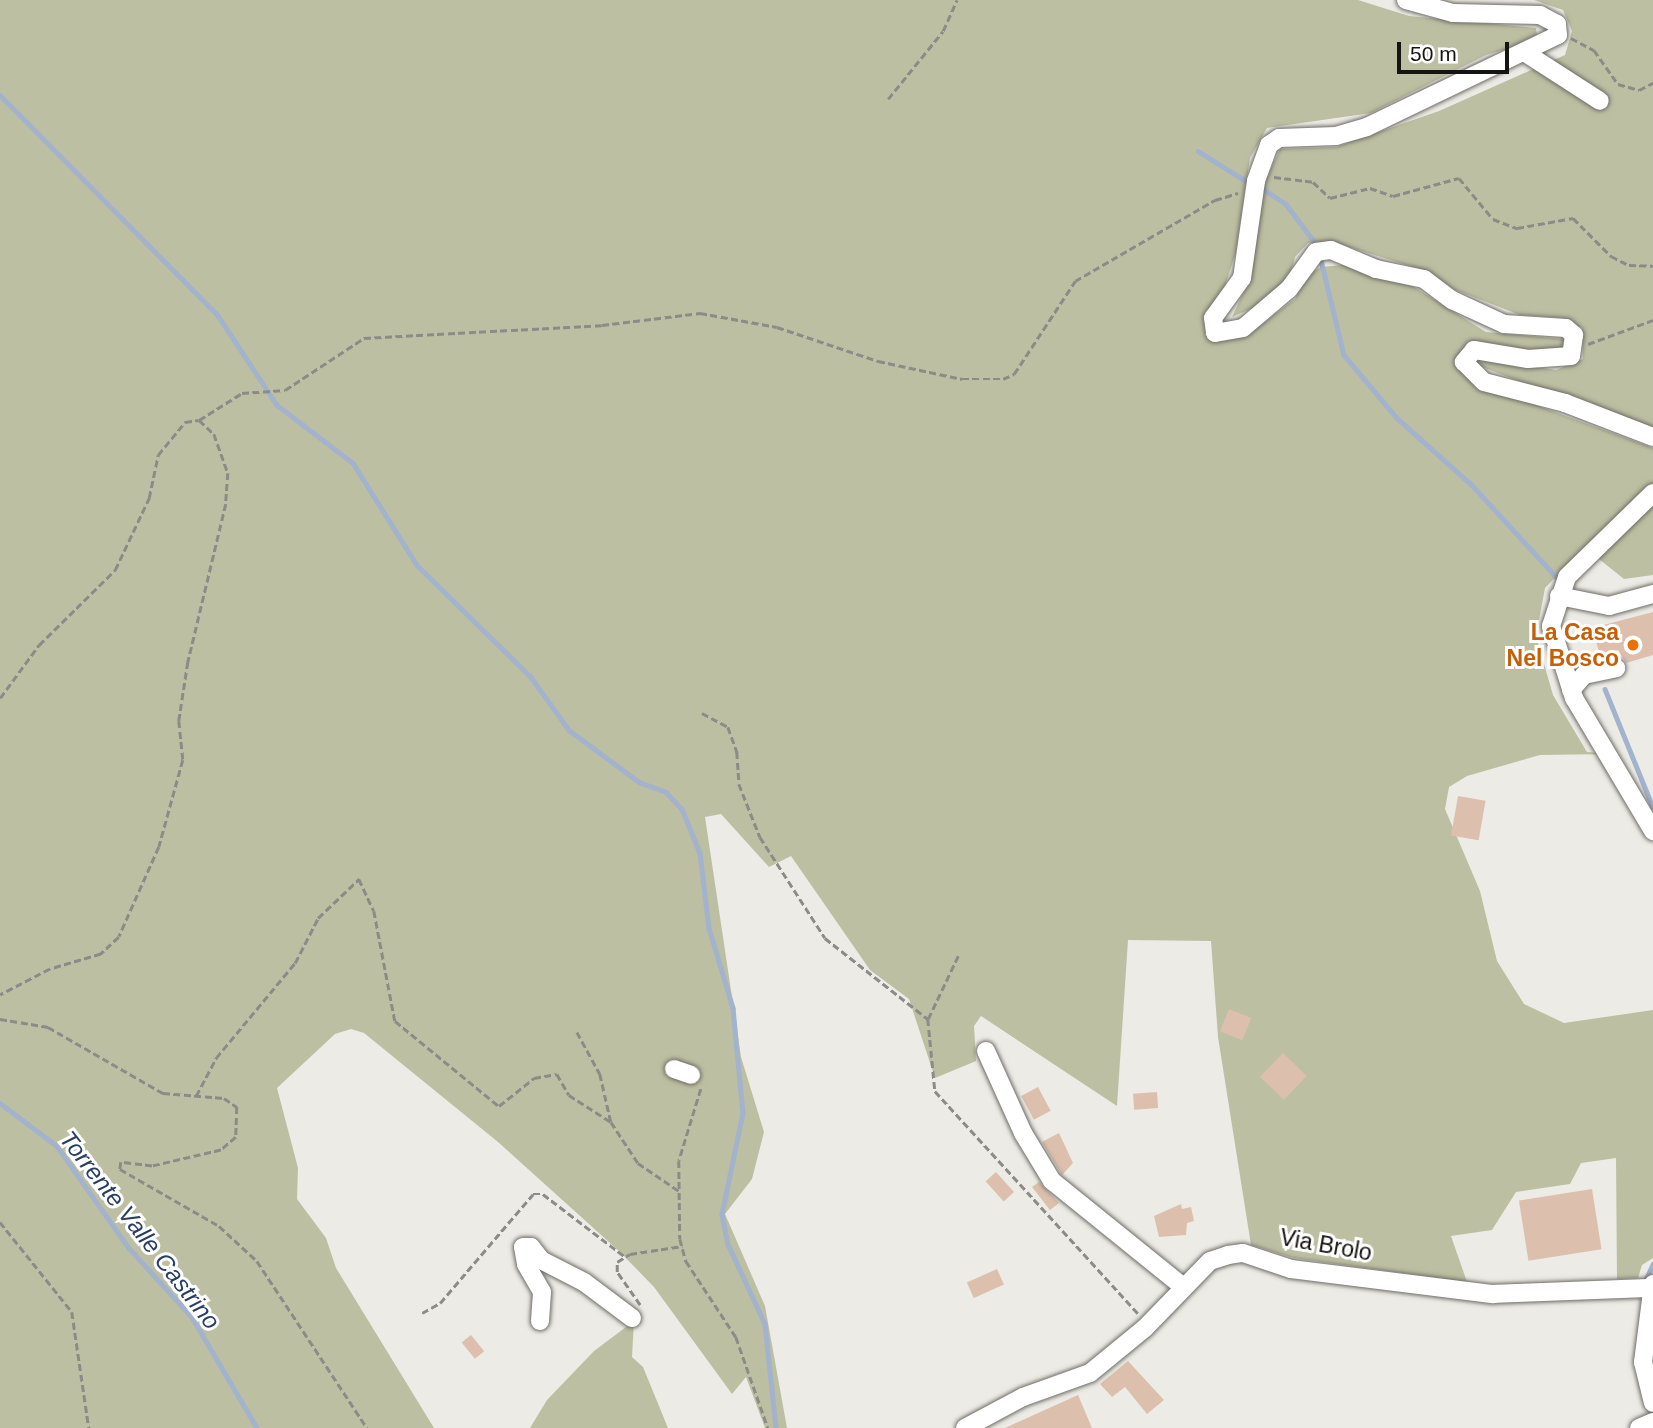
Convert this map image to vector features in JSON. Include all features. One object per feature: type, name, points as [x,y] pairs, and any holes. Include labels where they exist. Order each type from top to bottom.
[{"type":"street","points":[[1406,0],[1453,13],[1540,15],[1557,24],[1558,35],[1367,127],[1336,136],[1279,138],[1269,145],[1256,184],[1242,278],[1213,318],[1215,333],[1243,328],[1289,289],[1316,252],[1331,250],[1376,269],[1424,279],[1452,300],[1504,324],[1566,328],[1574,335],[1576,350],[1556,360],[1474,349],[1464,362],[1484,382],[1564,403],[1653,437]]},
{"type":"street","points":[[1524,52],[1600,101]]},
{"type":"street","points":[[1653,492],[1586,556],[1559,596],[1551,626],[1553,645],[1571,690],[1653,831]]},
{"type":"street","points":[[1559,596],[1609,606],[1653,594]]},
{"type":"street","points":[[1571,690],[1584,675],[1616,668]]},
{"type":"street","points":[[986,1051],[1023,1133],[1052,1181],[1182,1286]]},
{"type":"street","points":[[674,1069],[691,1075]]},
{"type":"street","points":[[540,1321],[542,1292],[526,1264],[523,1247],[531,1247],[541,1260],[584,1282],[632,1318]]},
{"type":"street","name":"Via Brolo","points":[[965,1428],[1023,1397],[1090,1373],[1149,1323],[1182,1286],[1210,1261],[1243,1253],[1291,1269],[1493,1294],[1648,1287]]},
{"type":"street","points":[[1648,1287],[1643,1362],[1653,1403]]},
{"type":"path","points":[[888,99],[943,31],[957,0]]},
{"type":"path","points":[[1558,35],[1594,50],[1618,84],[1639,90],[1653,83]]},
{"type":"path","points":[[0,698],[7,686],[115,570],[149,498],[158,455],[185,422],[199,420],[242,393],[285,390],[365,338],[603,325],[700,313],[777,327],[878,361],[962,379],[1003,379],[1014,374],[1075,281],[1215,200],[1256,184],[1312,182],[1330,198],[1370,188],[1393,196],[1459,178],[1493,219],[1517,228],[1573,218],[1611,256],[1629,265],[1653,266]]},
{"type":"path","points":[[1576,350],[1653,320]]},
{"type":"path","points":[[0,995],[50,968],[101,954],[118,937],[159,847],[183,760],[179,721],[188,662],[226,504],[228,473],[214,435],[199,420]]},
{"type":"path","points":[[702,713],[729,727],[737,752],[739,784],[756,827],[825,938],[928,1019]]},
{"type":"path","points":[[195,1096],[216,1058],[295,963],[318,918],[359,879],[374,911],[395,1021],[499,1106],[534,1078],[556,1074],[569,1095],[611,1122]]},
{"type":"path","points":[[958,956],[928,1019],[935,1091],[1149,1323]]},
{"type":"path","points":[[0,1019],[48,1027],[163,1093],[224,1098],[237,1107],[236,1137],[221,1150],[190,1161],[152,1166],[135,1160],[121,1162],[120,1169],[219,1226],[257,1261],[368,1428]]},
{"type":"path","points":[[577,1032],[600,1074],[611,1122],[638,1163],[679,1191]]},
{"type":"path","points":[[691,1075],[699,1078],[701,1088],[679,1161],[682,1246],[736,1336],[768,1428]]},
{"type":"path","points":[[422,1314],[440,1303],[533,1194],[543,1194],[624,1256],[682,1246]]},
{"type":"path","points":[[0,1222],[72,1312],[89,1428]]},
{"type":"path","points":[[624,1256],[617,1272],[640,1301],[638,1317],[632,1318]]},
{"type":"green space","points":[[0,0],[1358,0],[1409,16],[1536,28],[1537,36],[1523,44],[1486,55],[1371,113],[1267,128],[1250,158],[1236,252],[1223,292],[1206,311],[1205,335],[1222,341],[1250,333],[1295,299],[1305,277],[1321,267],[1343,265],[1414,287],[1486,332],[1564,339],[1568,345],[1562,354],[1486,346],[1459,364],[1476,383],[1653,448],[1653,575],[1624,579],[1584,547],[1545,588],[1536,636],[1553,695],[1587,752],[1610,754],[1540,755],[1467,776],[1449,787],[1445,809],[1480,891],[1497,961],[1524,1004],[1564,1023],[1653,1010],[1653,1258],[1642,1265],[1638,1278],[1617,1279],[1616,1158],[1581,1163],[1570,1184],[1516,1192],[1492,1230],[1451,1236],[1467,1282],[1294,1258],[1251,1245],[1218,1037],[1211,941],[1128,940],[1117,1106],[981,1016],[974,1026],[976,1061],[935,1078],[909,999],[870,970],[791,856],[769,867],[721,814],[705,817],[741,1057],[764,1132],[752,1179],[725,1214],[765,1306],[787,1428],[765,1428],[746,1377],[732,1394],[654,1287],[620,1252],[498,1142],[364,1033],[351,1029],[335,1034],[277,1088],[298,1168],[297,1199],[326,1238],[336,1268],[434,1428],[0,1428]]},
{"type":"green space","points":[[1534,0],[1653,0],[1653,432],[1477,365],[1480,359],[1556,370],[1583,359],[1582,328],[1562,318],[1520,315],[1453,289],[1429,272],[1333,242],[1308,243],[1295,257],[1290,278],[1260,305],[1232,317],[1251,276],[1266,179],[1280,149],[1336,147],[1439,111],[1565,55],[1572,31],[1563,10]]},
{"type":"green space","points":[[634,1321],[632,1357],[643,1367],[668,1428],[530,1428],[547,1400],[594,1351]]},
{"type":"building","points":[[1653,612],[1653,655],[1626,663],[1618,650],[1600,655],[1592,628]]},
{"type":"building","points":[[1458,796],[1486,801],[1479,840],[1451,835]]},
{"type":"building","points":[[1229,1009],[1251,1018],[1242,1040],[1220,1031]]},
{"type":"building","points":[[1283,1053],[1307,1076],[1284,1100],[1260,1077]]},
{"type":"building","points":[[1038,1087],[1051,1111],[1034,1120],[1021,1096]]},
{"type":"building","points":[[1157,1092],[1158,1108],[1134,1110],[1133,1094]]},
{"type":"building","points":[[1059,1133],[1073,1163],[1062,1175],[1042,1142]]},
{"type":"building","points":[[996,1172],[1014,1192],[1004,1201],[986,1181]]},
{"type":"building","points":[[1039,1182],[1059,1203],[1050,1210],[1032,1187]]},
{"type":"building","points":[[1592,1189],[1602,1249],[1528,1261],[1519,1201]]},
{"type":"building","points":[[1181,1204],[1182,1209],[1191,1207],[1194,1221],[1187,1223],[1186,1235],[1159,1237],[1154,1216]]},
{"type":"building","points":[[997,1269],[1004,1285],[974,1298],[967,1282]]},
{"type":"building","points":[[471,1335],[484,1351],[475,1359],[462,1343]]},
{"type":"building","points":[[1128,1361],[1164,1400],[1147,1414],[1125,1387],[1112,1397],[1100,1384]]},
{"type":"building","points":[[1078,1395],[1092,1428],[1005,1428]]},
{"type":"waterway","points":[[0,95],[217,314],[277,405],[353,463],[417,565],[531,677],[569,730],[639,782],[666,792],[682,809],[700,853],[709,928],[733,1008],[743,1113],[722,1214],[728,1244],[765,1324],[776,1427]]},
{"type":"waterway","points":[[1198,151],[1249,183]]},
{"type":"waterway","points":[[1262,188],[1286,204],[1316,244]]},
{"type":"waterway","points":[[1321,260],[1344,355],[1397,418],[1472,485],[1558,579]]},
{"type":"waterway","points":[[1605,689],[1653,807]]},
{"type":"waterway","name":"Torrente Valle Castrino","points":[[0,1103],[57,1146],[129,1248],[192,1317],[257,1428]]},
{"type":"waterway","points":[[1644,1283],[1653,1264]]},
{"type":"place","name":"La Casa Nel Bosco","points":[[1633,645]]}]
